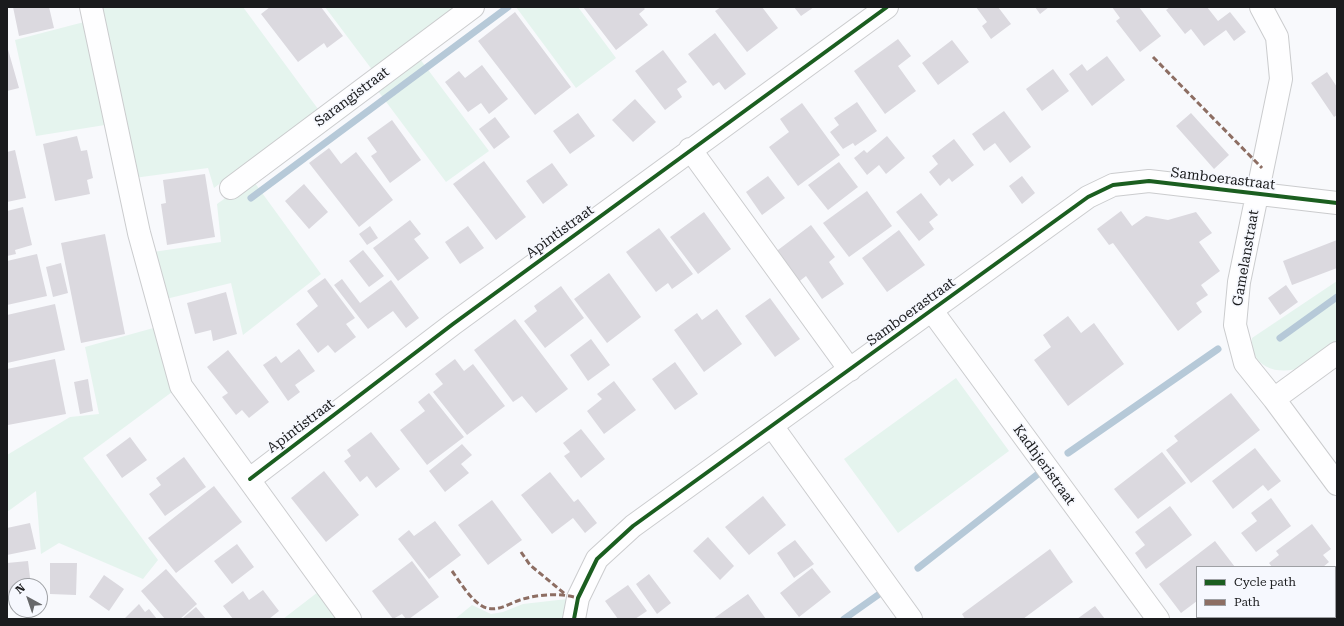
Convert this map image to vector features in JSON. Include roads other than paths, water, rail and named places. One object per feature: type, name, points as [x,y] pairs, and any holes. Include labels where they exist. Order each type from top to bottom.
[{"type":"street","points":[[91,7],[139,233],[181,386],[250,479],[350,619]]},
{"type":"street","name":"Sarangistraat","points":[[230,188],[473,7]]},
{"type":"street","name":"Apintistraat","points":[[250,479],[453,324],[690,149],[887,7]]},
{"type":"street","name":"Gamelanstraat","points":[[1261,7],[1278,37],[1281,79],[1239,282],[1235,325],[1245,363],[1274,399],[1337,484]]},
{"type":"street","points":[[690,149],[850,370]]},
{"type":"street","name":"Samboerastraat","points":[[574,619],[578,598],[597,559],[633,526],[1088,197],[1113,185],[1149,181],[1258,195],[1337,203]]},
{"type":"street","name":"Kadhjeristraat","points":[[932,311],[1158,619]]},
{"type":"street","points":[[1274,399],[1337,353]]},
{"type":"street","points":[[772,426],[911,619]]},
{"type":"waterway","points":[[251,198],[508,7]]},
{"type":"waterway","points":[[1280,338],[1337,297]]},
{"type":"waterway","points":[[1068,453],[1218,349]]},
{"type":"waterway","points":[[918,568],[1038,474]]},
{"type":"waterway","points":[[844,619],[878,595]]}]
